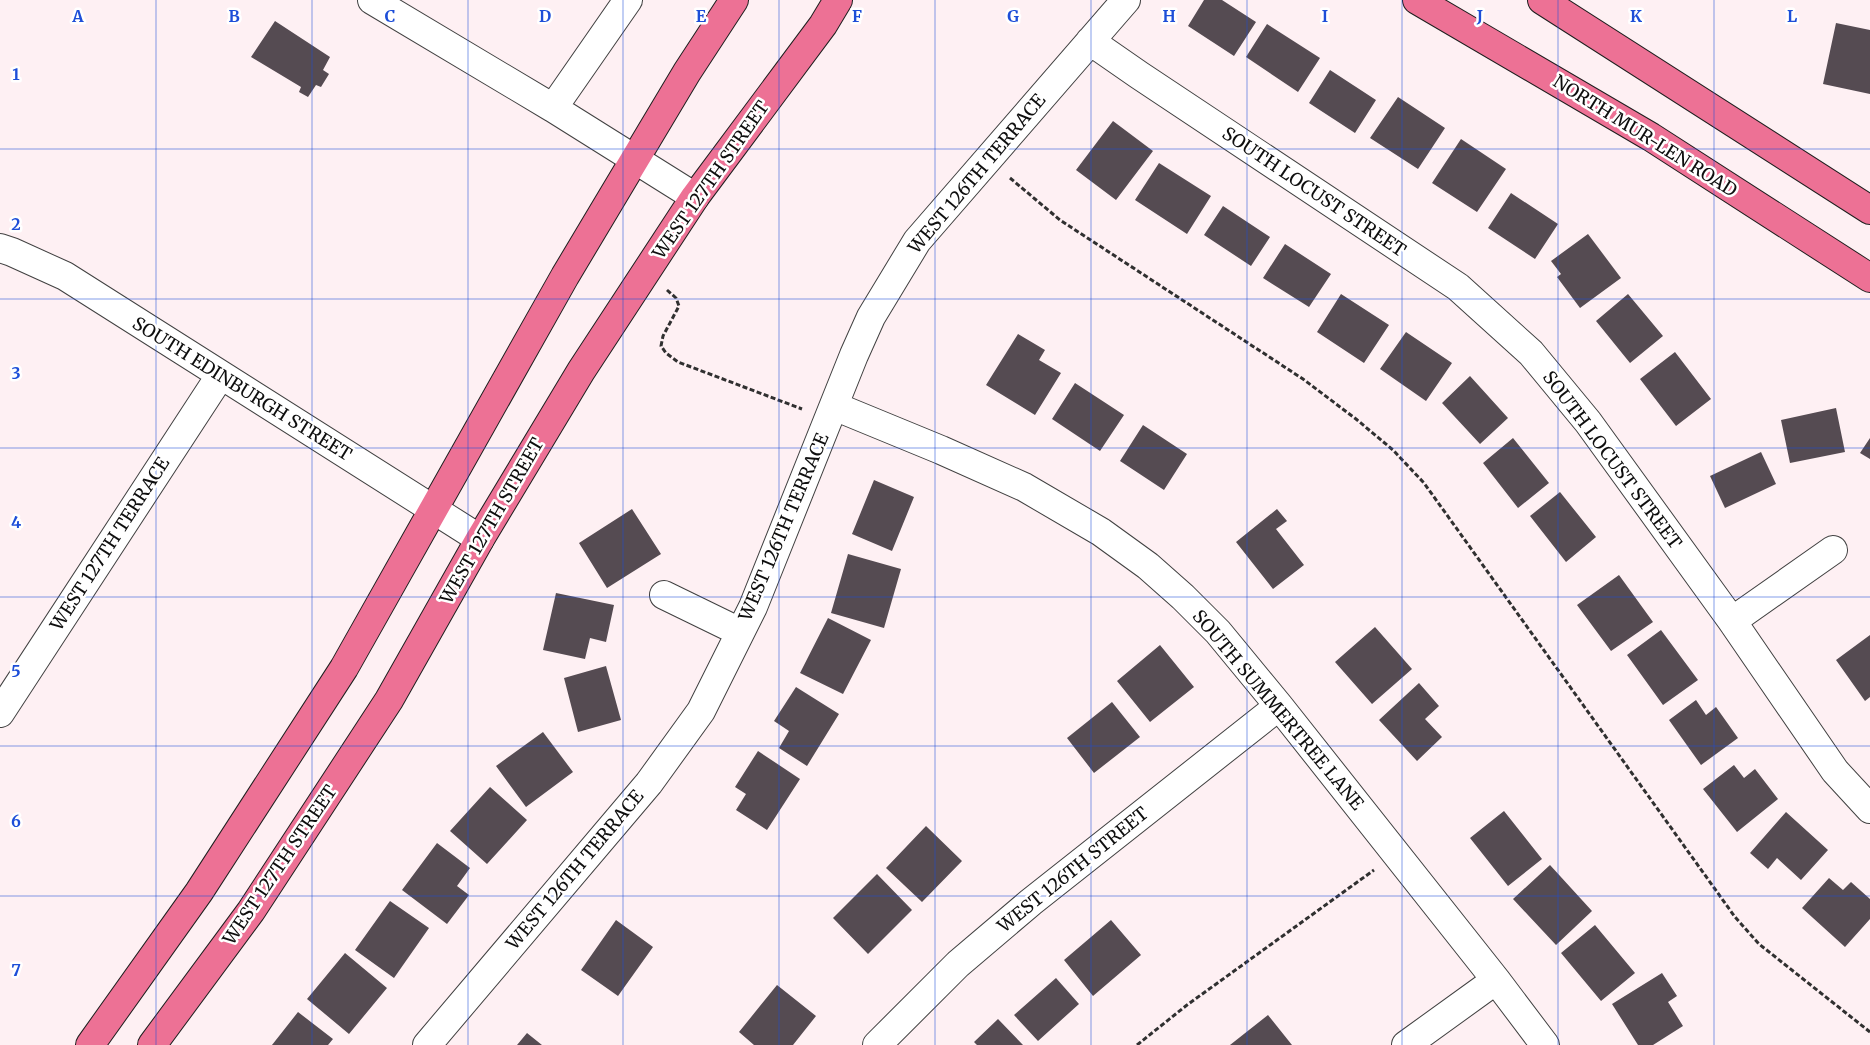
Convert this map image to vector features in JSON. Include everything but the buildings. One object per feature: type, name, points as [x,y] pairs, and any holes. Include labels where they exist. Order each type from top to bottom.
[{"type":"main road","points":[[90,1045],[199,892],[344,668],[565,276],[687,72],[734,0]]},
{"type":"main road","name":"WEST 127TH STREET","points":[[152,1045],[251,911],[379,716],[480,539],[581,371],[695,198],[823,25],[838,0]]},
{"type":"main road","name":"NORTH MUR-LEN ROAD","points":[[1416,0],[1651,137],[1870,278]]},
{"type":"main road","points":[[1542,0],[1870,210]]},
{"type":"street","points":[[372,0],[553,108],[695,198]]},
{"type":"street","name":"WEST 126TH TERRACE","points":[[427,1045],[649,783],[701,711],[753,607],[854,354],[871,317],[917,241],[1126,0]]},
{"type":"street","points":[[553,108],[625,1]]},
{"type":"street","name":"SOUTH LOCUST STREET","points":[[1090,41],[1139,76],[1458,287],[1531,353],[1588,422],[1732,621],[1835,771],[1870,809]]},
{"type":"street","name":"SOUTH EDINBURGH STREET","points":[[0,248],[65,276],[480,539]]},
{"type":"street","name":"WEST 127TH TERRACE","points":[[0,712],[220,376]]},
{"type":"street","name":"SOUTH SUMMERTREE LANE","points":[[834,406],[1024,488],[1101,532],[1148,566],[1183,597],[1218,632],[1279,706],[1496,980],[1545,1045]]},
{"type":"street","points":[[1732,621],[1833,550]]},
{"type":"street","points":[[664,595],[740,632]]},
{"type":"street","name":"WEST 126TH STREET","points":[[877,1045],[958,964],[1031,902],[1279,706]]},
{"type":"street","points":[[1406,1045],[1496,980]]},
{"type":"path","points":[[1008,176],[1060,220],[1303,379],[1393,450],[1424,482],[1735,918],[1759,944],[1870,1032]]},
{"type":"path","points":[[664,288],[676,298],[680,306],[663,336],[661,346],[666,353],[678,362],[814,413],[834,406]]},
{"type":"path","points":[[1137,1045],[1187,1004],[1381,865]]}]
